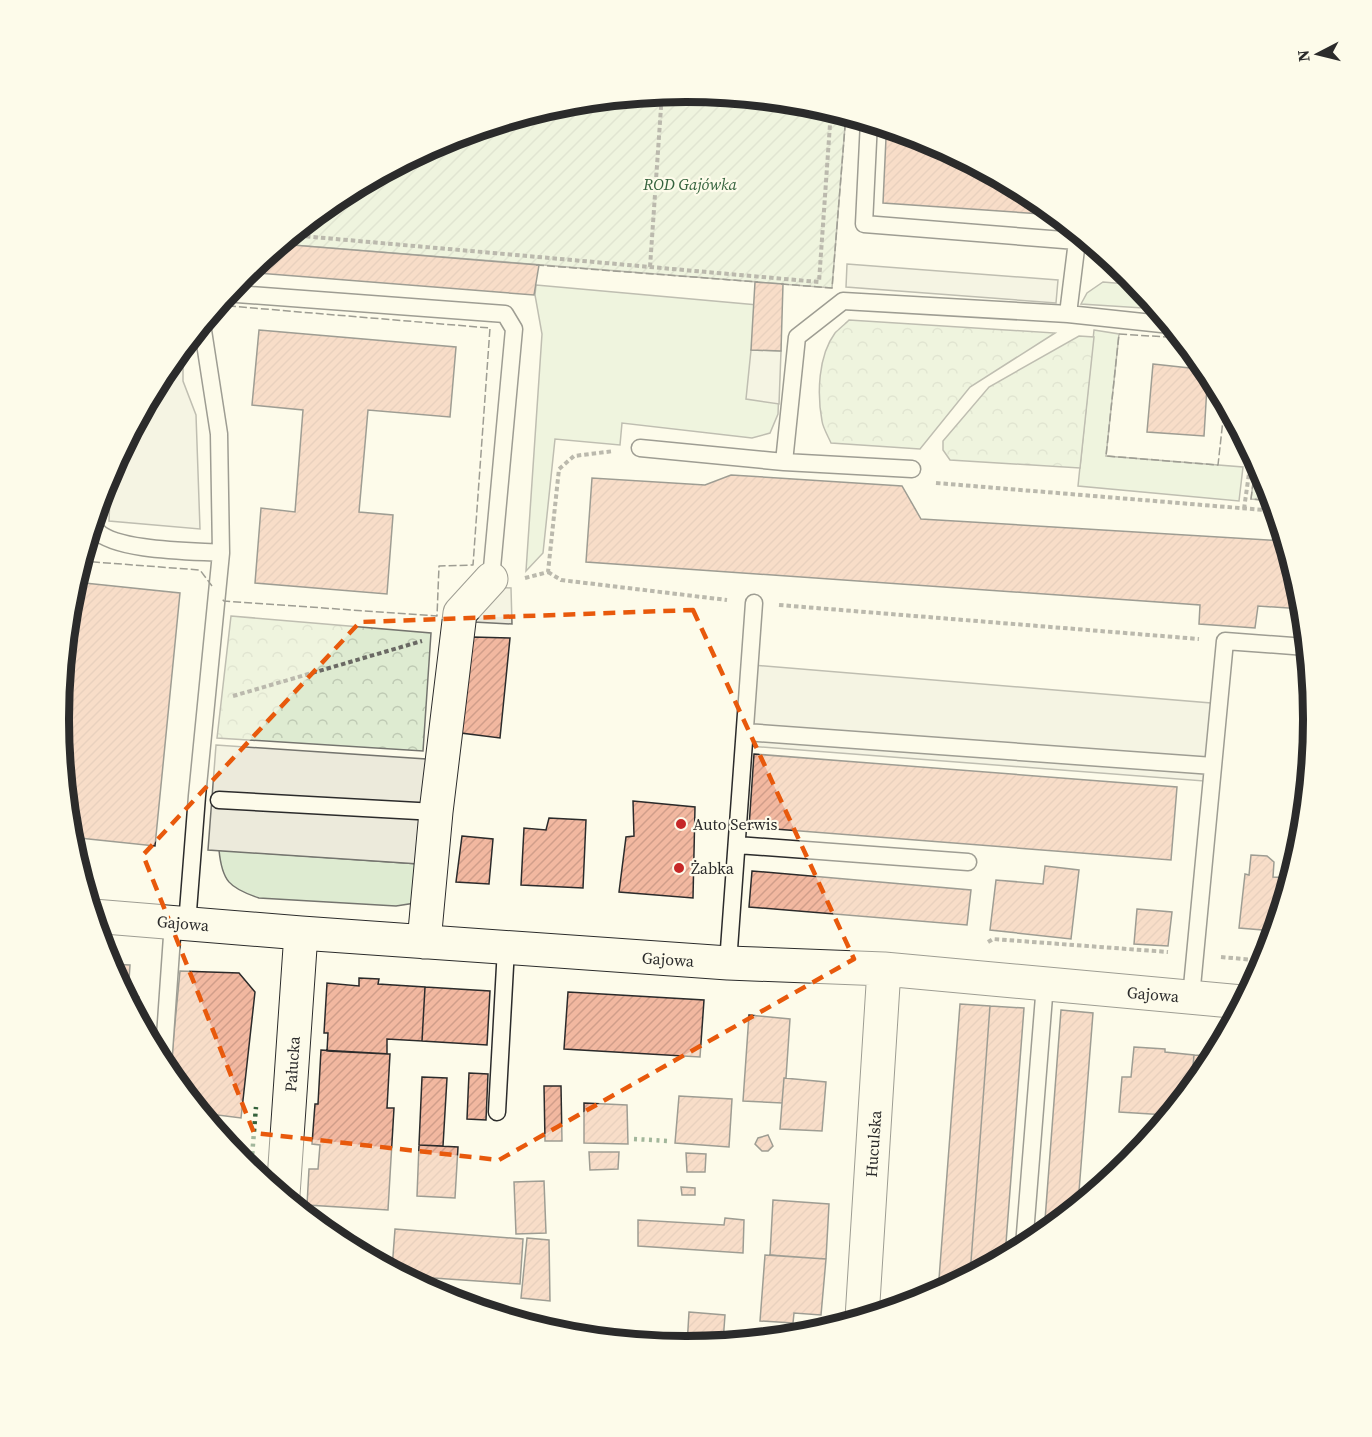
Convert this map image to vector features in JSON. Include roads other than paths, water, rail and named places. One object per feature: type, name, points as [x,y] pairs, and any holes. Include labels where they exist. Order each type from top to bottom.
[{"type":"street","points":[[424,942],[436,812],[460,613],[491,579]]},
{"type":"street","name":"Gajowa","points":[[102,917],[728,963],[884,969],[1234,1001]]},
{"type":"street","name":"Pałucka","points":[[284,1186],[301,933]]},
{"type":"street","name":"Huculska","points":[[863,1309],[884,969]]},
{"type":"lane","points":[[869,130],[864,224],[1076,240]]},
{"type":"lane","points":[[1068,314],[1082,246]]},
{"type":"lane","points":[[239,294],[505,314],[514,329],[491,579]]},
{"type":"lane","points":[[784,462],[797,337],[843,301],[1068,314],[1159,324]]},
{"type":"lane","points":[[165,1048],[196,796],[220,553],[219,434],[204,335]]},
{"type":"lane","points":[[640,448],[784,462],[912,469]]},
{"type":"lane","points":[[98,533],[134,547],[220,553]]},
{"type":"lane","points":[[728,963],[754,603]]},
{"type":"lane","points":[[1191,997],[1225,641],[1299,646]]},
{"type":"lane","points":[[745,732],[1213,766]]},
{"type":"lane","points":[[219,800],[436,812]]},
{"type":"lane","points":[[737,845],[968,862]]},
{"type":"lane","points":[[497,1112],[506,948]]},
{"type":"lane","points":[[1025,1234],[1045,984]]},
{"type":"place","name":"Auto Serwis","points":[[681,824]]},
{"type":"place","name":"Żabka","points":[[679,868]]},
{"type":"park label","name":"ROD Gajówka","points":[[690,184]]}]
